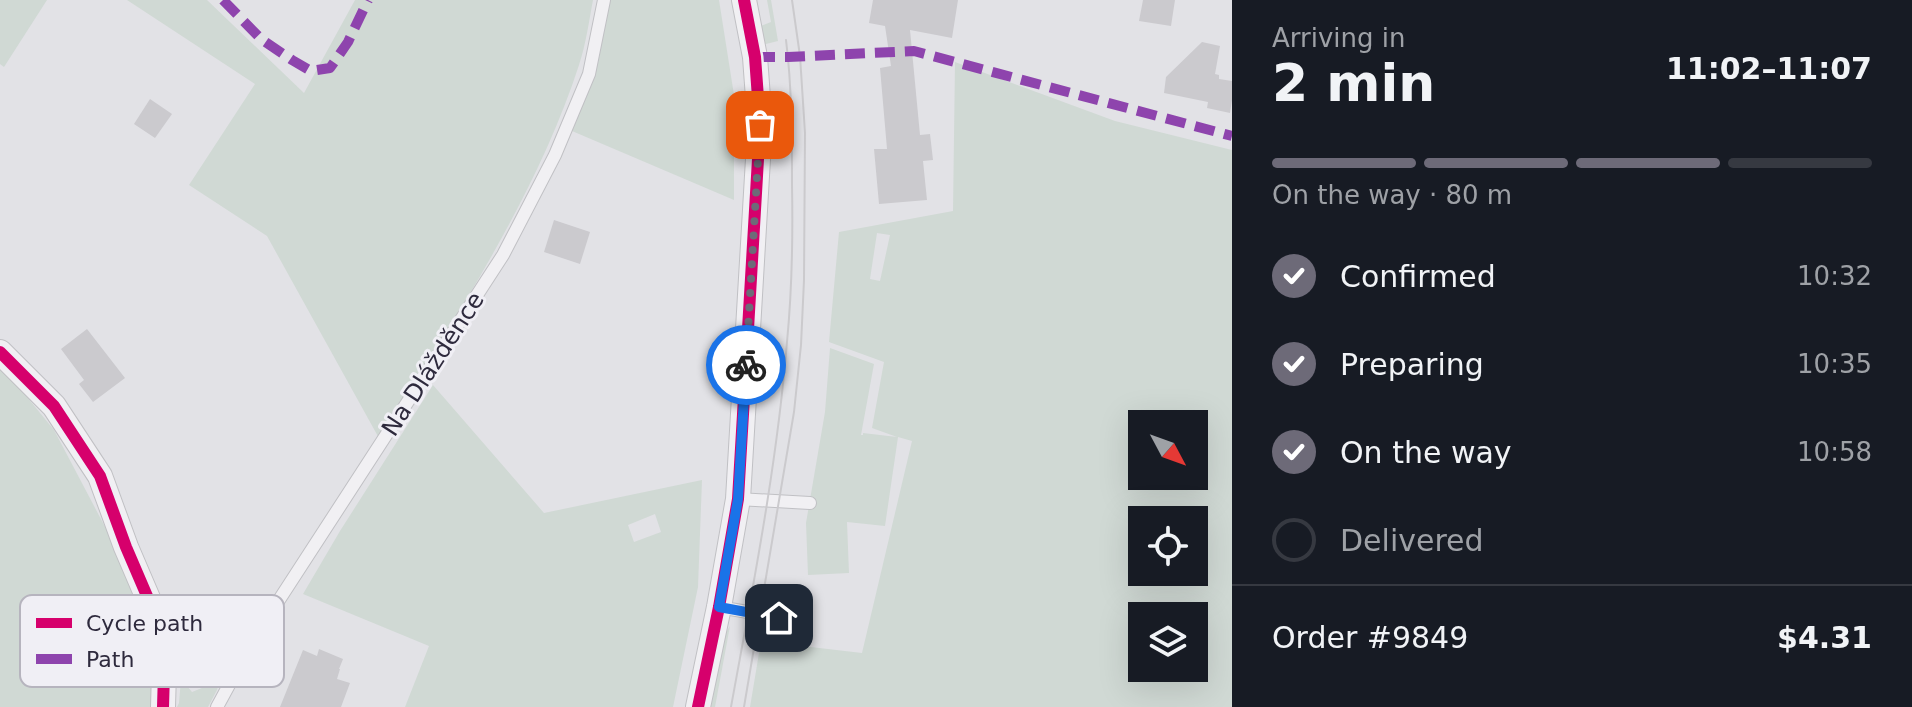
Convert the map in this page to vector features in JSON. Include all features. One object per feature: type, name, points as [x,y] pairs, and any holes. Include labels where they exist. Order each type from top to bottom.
[{"type":"street","points":[[698,707],[738,499],[760,125],[755,57],[744,0]]},
{"type":"street","points":[[0,352],[54,406],[100,476],[147,595]]},
{"type":"street","points":[[163,707],[164,687]]},
{"type":"lane","name":"Na Dlážděnce","points":[[282,595],[503,255],[555,155],[589,74],[604,0]]},
{"type":"lane","points":[[738,499],[810,503]]},
{"type":"lane","points":[[719,607],[798,621]]},
{"type":"lane","name":"Na Dlážděnce","points":[[217,707],[228,687]]},
{"type":"shaded area","points":[[0,0],[47,0],[4,67],[0,64]]},
{"type":"shaded area","points":[[127,0],[207,0],[304,93],[355,0],[593,0],[579,65],[540,164],[490,258],[380,440],[267,236],[189,185],[255,84]]},
{"type":"shaded area","points":[[610,0],[719,0],[734,95],[734,200],[572,131],[598,63]]},
{"type":"shaded area","points":[[767,0],[771,0],[778,41],[758,46],[755,28],[771,22]]},
{"type":"shaded area","points":[[955,62],[1115,121],[1232,150],[1232,707],[750,707],[760,647],[785,644],[862,653],[912,441],[898,437],[885,526],[847,522],[849,573],[808,575],[806,523],[825,412],[830,348],[874,364],[861,435],[897,437],[872,428],[884,362],[829,342],[839,232],[953,211]],"holes":[[[877,233],[890,235],[880,281],[870,279]]]},
{"type":"shaded area","points":[[0,364],[54,430],[113,542],[136,595],[20,595],[20,687],[156,687],[156,707],[0,707]]},
{"type":"shaded area","points":[[433,385],[544,513],[702,480],[698,587],[673,707],[405,707],[429,646],[303,594]],"holes":[[[655,514],[661,532],[634,542],[628,525]]]},
{"type":"shaded area","points":[[730,626],[715,707],[711,707],[725,634]]},
{"type":"shaded area","points":[[180,687],[188,687],[192,692],[204,687],[218,687],[208,707],[177,707]]},
{"type":"building","points":[[873,0],[958,0],[952,38],[910,30],[920,135],[930,134],[933,160],[923,161],[927,200],[879,204],[874,149],[887,149],[880,68],[891,66],[885,26],[869,23]]},
{"type":"building","points":[[1143,0],[1175,0],[1171,26],[1139,21]]},
{"type":"building","points":[[1202,42],[1220,46],[1215,74],[1219,75],[1219,79],[1232,81],[1230,113],[1207,108],[1208,102],[1164,93],[1166,77]]},
{"type":"building","points":[[150,99],[172,114],[155,138],[134,124]]},
{"type":"building","points":[[554,220],[590,232],[580,264],[544,252]]},
{"type":"building","points":[[87,329],[125,378],[93,402],[79,384],[84,380],[61,349]]},
{"type":"building","points":[[319,649],[343,659],[337,679],[350,683],[341,707],[280,707],[303,650],[317,656]]},
{"type":"tram line","points":[[744,707],[794,412],[801,345],[805,133],[800,56],[792,0]]},
{"type":"tram line","points":[[731,707],[771,480],[789,322],[792,148],[786,40]]},
{"type":"marked path","points":[[223,0],[261,39],[311,71],[330,68],[348,42],[368,0]]},
{"type":"marked path","points":[[755,57],[914,51],[1232,136]]},
{"type":"cycle path","points":[[698,707],[738,499],[760,125],[755,57],[744,0]]},
{"type":"cycle path","points":[[0,352],[54,406],[100,476],[147,595]]},
{"type":"cycle path","points":[[163,707],[164,687]]},
{"type":"way so far","points":[[746,365],[760,125]]},
{"type":"route","points":[[746,365],[738,499],[719,607],[779,618]]}]
